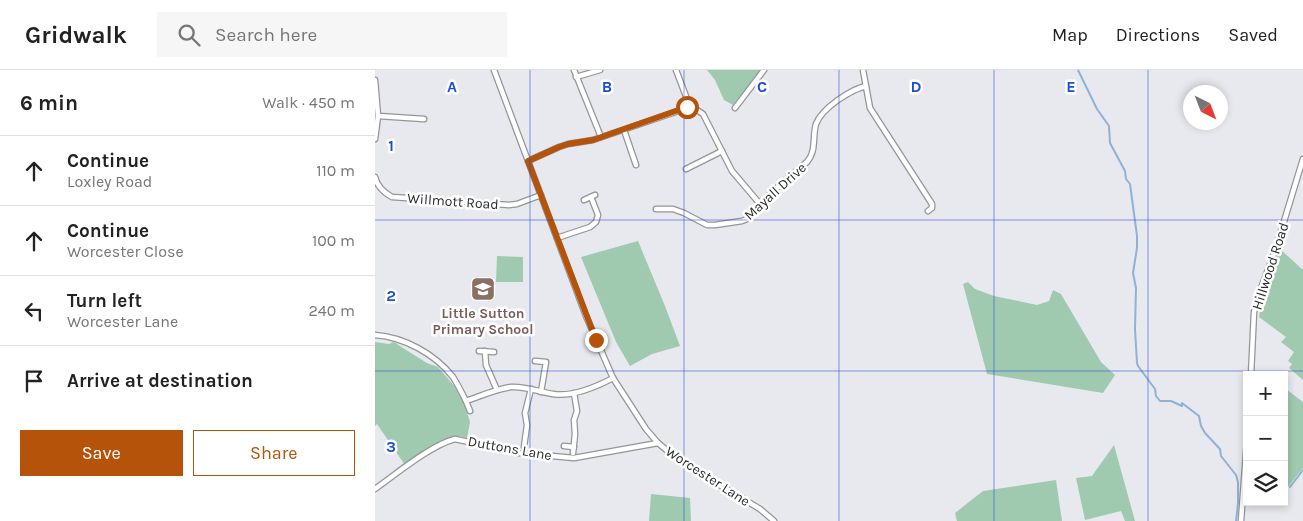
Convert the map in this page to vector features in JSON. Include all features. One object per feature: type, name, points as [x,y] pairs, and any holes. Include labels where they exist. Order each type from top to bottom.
[{"type":"street","name":"Worcester Lane","points":[[494,70],[586,316],[613,378],[646,429],[658,443],[681,462],[760,509],[775,521]]},
{"type":"street","points":[[574,70],[601,137]]},
{"type":"street","points":[[576,77],[599,70]]},
{"type":"street","points":[[676,70],[690,107]]},
{"type":"street","points":[[735,108],[764,70]]},
{"type":"street","points":[[863,70],[870,108],[932,204],[932,208],[928,211]]},
{"type":"street","points":[[375,80],[378,116],[375,139]]},
{"type":"street","name":"Mayall Drive","points":[[656,209],[673,209],[707,225],[747,219],[771,193],[811,157],[816,124],[827,108],[856,88],[866,86]]},
{"type":"street","points":[[528,161],[559,147],[601,137],[690,107],[703,114],[732,171],[760,204]]},
{"type":"street","points":[[378,116],[424,119]]},
{"type":"street","points":[[623,130],[636,165]]},
{"type":"street","points":[[686,169],[692,163],[722,151]]},
{"type":"street","points":[[633,157],[640,154]]},
{"type":"street","name":"Hillwood Road","points":[[1251,371],[1254,312],[1277,246],[1303,159]]},
{"type":"street","name":"Willmott Road","points":[[375,177],[381,189],[392,197],[517,204],[541,195]]},
{"type":"street","points":[[557,238],[590,227],[596,222],[598,215],[593,196],[585,200]]},
{"type":"street","points":[[673,209],[673,216]]},
{"type":"street","points":[[375,335],[406,342],[437,361],[453,377],[467,401],[470,411]]},
{"type":"street","points":[[479,350],[494,352]]},
{"type":"street","points":[[485,351],[486,365],[497,390]]},
{"type":"street","points":[[535,361],[546,362],[541,392]]},
{"type":"street","points":[[467,401],[510,387],[563,395],[574,394],[613,378]]},
{"type":"street","points":[[518,440],[524,444],[527,425],[525,413],[531,389]]},
{"type":"street","points":[[573,453],[574,420],[577,411],[574,394]]},
{"type":"street","name":"Duttons Lane","points":[[375,489],[418,458],[445,442],[455,439],[519,452],[574,458],[658,443]]},
{"type":"street","points":[[564,446],[574,447]]},
{"type":"street","points":[[1241,521],[1245,461]]},
{"type":"green space","points":[[707,70],[761,70],[733,105],[724,100],[715,80]]},
{"type":"green space","points":[[638,241],[680,346],[652,354],[630,366],[616,342],[581,257]]},
{"type":"green space","points":[[1280,249],[1303,268],[1303,380],[1289,368],[1292,364],[1288,361],[1294,352],[1281,342],[1286,337],[1259,317],[1262,298]]},
{"type":"green space","points":[[497,256],[523,257],[523,282],[496,282]]},
{"type":"green space","points":[[968,282],[975,289],[994,296],[1037,305],[1049,301],[1053,290],[1061,294],[1101,362],[1115,375],[1103,393],[987,374],[963,284]]},
{"type":"green space","points":[[375,342],[389,344],[394,342],[427,363],[438,367],[456,388],[465,406],[470,422],[467,438],[459,436],[447,439],[405,465],[377,424],[375,426]]},
{"type":"green space","points":[[1288,391],[1303,402],[1303,468],[1288,487]]},
{"type":"green space","points":[[1114,445],[1135,521],[1125,521],[1121,511],[1085,520],[1076,478],[1092,476]]},
{"type":"green space","points":[[1056,480],[1062,521],[957,521],[955,513],[983,491]]},
{"type":"green space","points":[[651,494],[690,498],[691,521],[649,521]]},
{"type":"waterway","points":[[1078,70],[1097,109],[1109,126],[1110,143],[1130,184],[1137,236],[1133,273],[1136,288],[1135,329],[1138,366],[1155,389],[1156,396],[1160,401],[1171,401],[1182,406],[1182,403],[1199,416],[1205,433],[1220,449],[1221,456],[1236,475],[1238,482],[1236,521]]},
{"type":"waterway","points":[[1290,487],[1303,470]]},
{"type":"place","name":"Little Sutton Primary School","points":[[483,289]]},
{"type":"route","points":[[596,340],[528,161],[559,147],[593,140],[687,107]]}]
